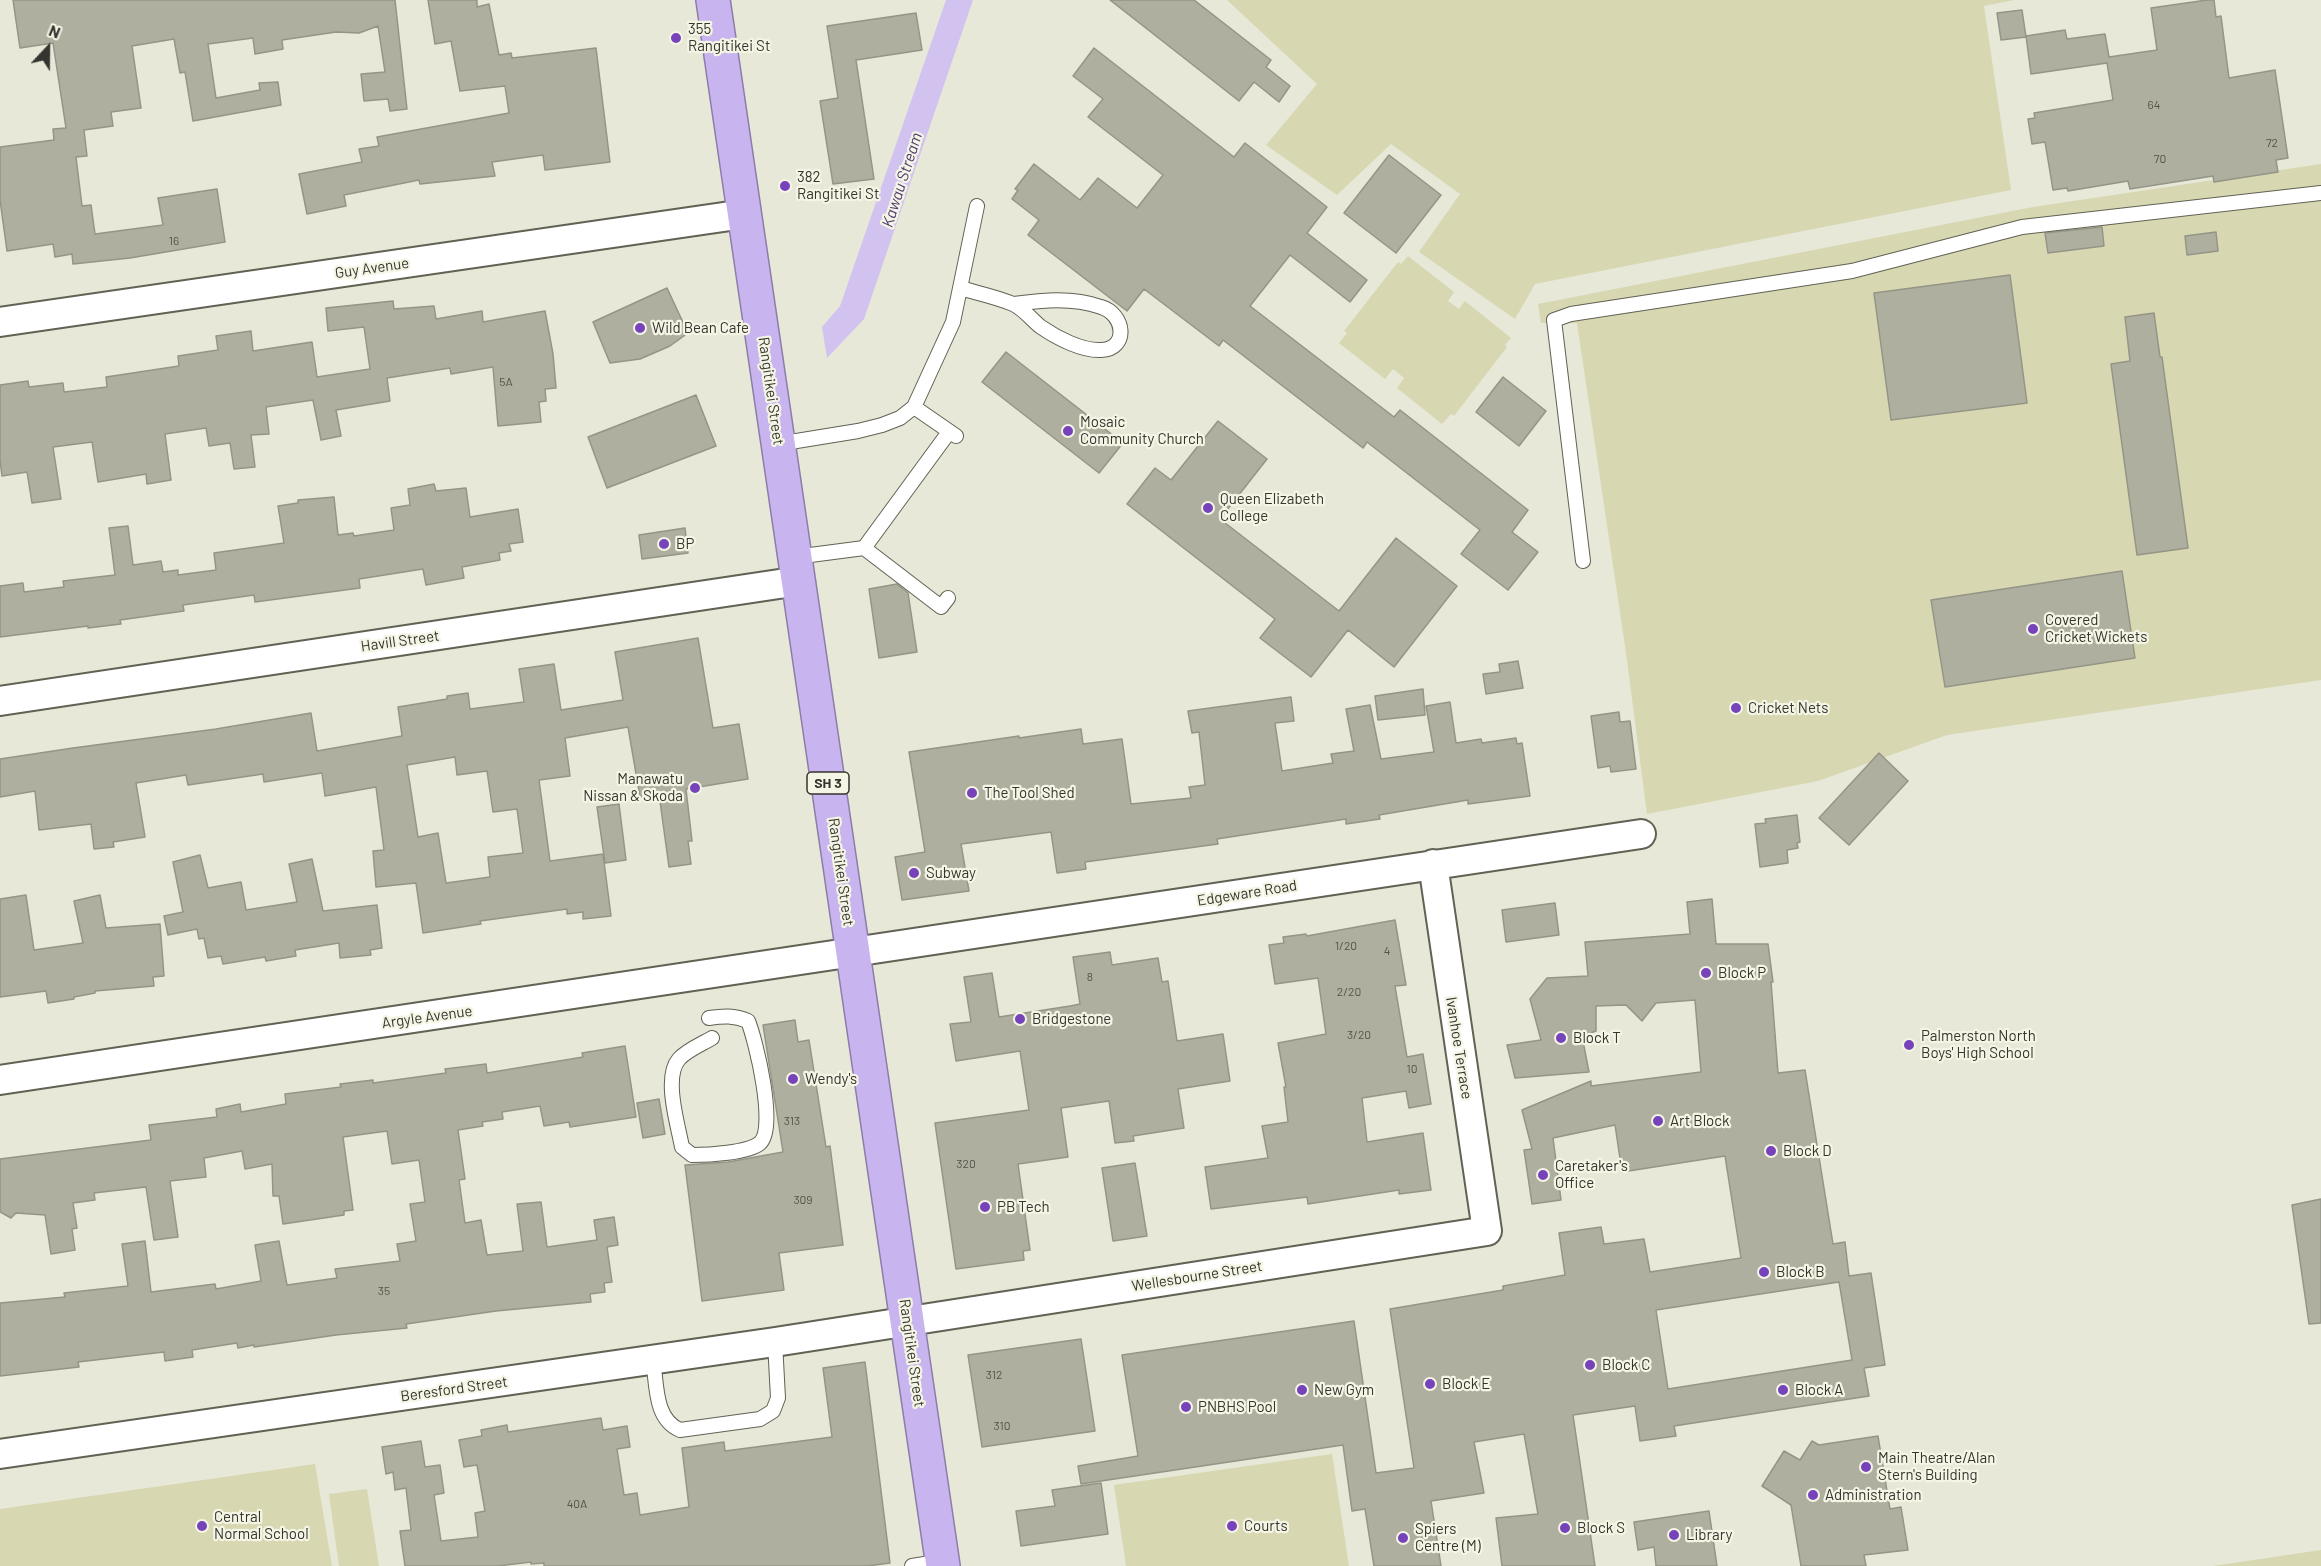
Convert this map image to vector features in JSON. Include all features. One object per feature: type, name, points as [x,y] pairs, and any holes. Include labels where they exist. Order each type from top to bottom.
[{"type":"highway","name":"Rangitikei Street","points":[[713,0],[908,1322],[933,1564]]},
{"type":"street","name":"Guy Avenue","points":[[0,322],[744,214]]},
{"type":"street","name":"Havill Street","points":[[0,701],[797,569]]},
{"type":"street","name":"Edgeware Road","points":[[853,951],[1641,834]]},
{"type":"street","name":"Ivanhoe Terrace","points":[[1433,864],[1487,1231]]},
{"type":"street","name":"Argyle Avenue","points":[[0,1080],[691,978],[853,951]]},
{"type":"street","name":"Wellesbourne Street","points":[[908,1322],[1487,1231]]},
{"type":"street","name":"Beresford Street","points":[[0,1454],[908,1322]]},
{"type":"lane","points":[[1583,561],[1554,320],[1571,314],[1852,271],[2022,226],[2321,193]]},
{"type":"lane","points":[[778,444],[882,425],[900,418],[914,407],[953,322],[977,206]]},
{"type":"lane","points":[[960,288],[1014,304],[1056,300],[1101,307],[1115,314],[1119,319],[1117,342],[1104,350],[1085,348],[1042,328],[1014,304]]},
{"type":"lane","points":[[797,569],[864,548],[953,434],[914,407]]},
{"type":"lane","points":[[864,548],[897,567],[941,607],[948,598]]},
{"type":"lane","points":[[709,1018],[731,1016],[748,1022],[753,1034],[761,1075],[767,1115],[766,1130],[762,1141],[752,1148],[692,1155],[682,1147],[671,1073],[679,1058],[711,1038]]},
{"type":"lane","points":[[653,1360],[661,1411],[664,1418],[674,1427],[680,1430],[760,1419],[773,1410],[778,1398],[775,1342]]},
{"type":"green space","points":[[1227,0],[2014,0],[1984,6],[2011,190],[1535,284],[1515,319],[1419,252],[1460,194],[1391,144],[1337,195],[1266,145],[1317,84]]},
{"type":"green space","points":[[2321,164],[2321,680],[1947,735],[1818,781],[1647,814],[1626,653],[1577,323],[1541,323],[1538,304],[2033,207]]},
{"type":"green space","points":[[1408,256],[1454,292],[1448,301],[1459,309],[1465,301],[1511,338],[1505,345],[1507,347],[1454,416],[1451,414],[1442,424],[1397,388],[1404,378],[1393,369],[1385,379],[1339,343],[1347,333],[1344,331],[1398,262],[1401,264]]},
{"type":"green space","name":"Courts","points":[[1332,1454],[1349,1566],[1126,1566],[1114,1485]]},
{"type":"green space","points":[[315,1464],[332,1566],[0,1566],[0,1509]]},
{"type":"green space","points":[[367,1489],[379,1566],[339,1566],[329,1494]]},
{"type":"green space","points":[[2321,1550],[2321,1566],[2213,1566]]},
{"type":"water","name":"Kawau Stream","points":[[946,0],[973,0],[864,319],[827,358],[822,327],[840,306]]},
{"type":"building","points":[[13,0],[395,0],[407,109],[390,111],[388,99],[364,101],[361,74],[385,72],[378,26],[359,33],[336,32],[282,40],[283,49],[255,54],[253,38],[208,44],[216,98],[260,90],[259,83],[278,82],[281,105],[193,121],[185,72],[180,73],[174,39],[132,46],[141,108],[111,112],[113,126],[84,130],[87,156],[76,157],[82,206],[91,205],[95,234],[163,225],[158,198],[217,189],[225,242],[130,258],[73,264],[72,254],[55,257],[53,244],[7,251],[0,200],[0,147],[54,140],[53,129],[66,128],[53,43],[20,48]]},
{"type":"building","points":[[428,0],[477,0],[477,7],[489,4],[499,55],[511,53],[512,58],[596,48],[610,162],[545,170],[543,155],[492,162],[495,176],[420,184],[419,180],[344,195],[346,206],[307,214],[299,174],[362,162],[359,149],[379,146],[377,137],[509,113],[505,86],[460,91],[451,41],[435,44]]},
{"type":"building","points":[[1110,0],[1194,0],[1271,60],[1266,67],[1290,86],[1279,102],[1254,82],[1239,101]]},
{"type":"building","points":[[2214,0],[2216,17],[2221,16],[2229,78],[2275,70],[2288,158],[2276,160],[2278,172],[2214,182],[2213,176],[2130,189],[2128,181],[2068,191],[2067,188],[2053,190],[2045,142],[2032,144],[2028,119],[2035,118],[2034,113],[2113,100],[2107,63],[2031,74],[2026,36],[2065,30],[2067,39],[2105,34],[2109,57],[2157,50],[2151,8]]},
{"type":"building","points":[[2022,10],[2026,37],[2001,40],[1997,13]]},
{"type":"building","points":[[916,13],[922,50],[856,60],[874,179],[833,184],[820,101],[838,98],[827,26]]},
{"type":"building","points":[[1094,48],[1234,157],[1245,143],[1327,207],[1307,233],[1367,280],[1350,302],[1290,255],[1250,306],[1394,417],[1400,410],[1528,510],[1512,532],[1538,552],[1508,590],[1461,554],[1480,530],[1367,442],[1363,448],[1223,340],[1219,346],[1144,289],[1127,311],[1028,235],[1039,220],[1012,199],[1018,190],[1015,189],[1034,164],[1080,200],[1098,178],[1137,208],[1163,175],[1088,117],[1103,99],[1073,76]]},
{"type":"building","points":[[1389,155],[1441,195],[1396,253],[1344,213]]},
{"type":"building","points":[[2102,227],[2104,246],[2048,253],[2045,233]]},
{"type":"building","points":[[2216,232],[2218,251],[2187,255],[2185,236]]},
{"type":"building","points":[[2010,275],[2027,403],[1891,420],[1874,293]]},
{"type":"building","name":"Wild Bean Cafe","points":[[667,288],[688,333],[670,346],[640,359],[610,363],[593,322]]},
{"type":"building","points":[[393,301],[394,309],[434,306],[436,319],[482,311],[483,322],[545,311],[553,354],[556,388],[545,389],[546,401],[539,402],[541,422],[498,426],[493,367],[451,374],[450,368],[387,378],[390,401],[336,410],[341,436],[321,440],[313,400],[266,407],[269,434],[251,435],[255,467],[234,469],[230,443],[209,446],[206,428],[165,434],[171,480],[147,484],[146,474],[98,482],[92,442],[53,447],[61,499],[32,503],[27,472],[2,476],[0,385],[28,381],[29,387],[63,383],[64,392],[107,387],[106,377],[179,366],[178,356],[218,350],[216,336],[251,331],[253,351],[312,342],[317,377],[370,369],[364,327],[328,331],[326,308]]},
{"type":"building","points":[[2154,313],[2188,548],[2137,555],[2111,364],[2130,361],[2125,317]]},
{"type":"building","points":[[1006,352],[1123,443],[1099,473],[982,382]]},
{"type":"building","points":[[1503,377],[1546,411],[1519,446],[1476,412]]},
{"type":"building","points":[[696,395],[716,446],[607,488],[588,437]]},
{"type":"building","points":[[1218,421],[1267,459],[1220,519],[1339,611],[1396,538],[1457,586],[1394,667],[1348,630],[1311,677],[1260,638],[1275,619],[1127,504],[1155,468],[1171,480]]},
{"type":"building","points":[[434,484],[436,491],[466,488],[470,517],[518,509],[523,542],[509,544],[511,551],[499,553],[500,560],[462,567],[464,578],[426,585],[423,569],[359,579],[360,588],[255,602],[254,595],[183,605],[184,611],[120,620],[121,624],[0,637],[0,586],[23,583],[24,592],[64,587],[63,581],[115,575],[109,528],[128,526],[133,565],[161,561],[163,572],[178,570],[178,575],[216,570],[214,553],[284,543],[278,506],[298,503],[298,500],[334,497],[338,535],[353,533],[354,536],[394,530],[391,508],[410,505],[408,489]]},
{"type":"building","name":"BP","points":[[685,528],[688,553],[642,559],[639,535]]},
{"type":"building","name":"Covered Cricket Wickets","points":[[2122,571],[2135,658],[1945,687],[1931,600]]},
{"type":"building","points":[[897,584],[908,593],[917,652],[879,658],[869,589]]},
{"type":"building","points":[[698,638],[713,728],[739,724],[748,779],[686,789],[692,841],[688,841],[691,864],[669,867],[659,794],[640,797],[628,727],[565,738],[570,776],[539,780],[550,861],[603,854],[611,916],[583,919],[583,912],[567,914],[567,909],[480,921],[481,924],[423,933],[416,883],[376,887],[373,851],[384,850],[376,787],[325,796],[322,773],[264,782],[263,774],[188,785],[186,775],[136,783],[145,837],[113,842],[114,847],[94,849],[91,824],[39,830],[35,791],[0,797],[0,759],[216,729],[311,713],[317,751],[402,736],[398,707],[468,693],[470,709],[524,702],[519,669],[554,664],[561,710],[623,700],[615,652]],"holes":[[[455,757],[457,775],[487,771],[493,812],[517,809],[523,853],[488,857],[490,877],[446,883],[438,833],[418,837],[407,765]]]},
{"type":"building","points":[[1518,661],[1523,688],[1486,694],[1483,674],[1500,672],[1499,664]]},
{"type":"building","points":[[1423,689],[1425,715],[1378,720],[1375,696]]},
{"type":"building","points":[[1291,697],[1294,721],[1275,723],[1282,771],[1333,763],[1331,754],[1354,751],[1346,709],[1370,705],[1381,759],[1434,752],[1426,706],[1450,702],[1456,743],[1481,739],[1482,743],[1516,738],[1517,744],[1522,743],[1530,796],[1468,804],[1468,800],[1379,815],[1380,819],[1346,824],[1346,819],[1217,839],[1218,844],[1085,862],[1086,869],[1057,873],[1051,832],[961,844],[969,891],[902,900],[895,857],[925,852],[909,752],[1081,729],[1083,744],[1122,739],[1131,804],[1191,798],[1189,787],[1205,785],[1199,732],[1192,733],[1188,711]]},
{"type":"building","points":[[1619,712],[1620,722],[1630,721],[1636,769],[1611,772],[1610,766],[1598,768],[1591,716]]},
{"type":"building","points":[[1879,753],[1908,781],[1849,845],[1819,818]]},
{"type":"building","points":[[619,804],[626,860],[605,863],[597,807]]},
{"type":"building","points":[[1797,815],[1800,842],[1797,843],[1798,848],[1787,850],[1788,863],[1760,867],[1755,824],[1766,823],[1765,819]]},
{"type":"building","points":[[200,855],[208,888],[241,882],[246,910],[297,902],[289,864],[312,859],[323,911],[377,905],[382,948],[370,950],[371,955],[340,958],[339,943],[295,950],[296,956],[266,961],[265,957],[223,964],[221,956],[208,958],[204,938],[199,939],[197,929],[168,935],[164,916],[183,912],[173,862]]},
{"type":"building","points":[[26,895],[34,950],[83,943],[74,901],[100,895],[106,928],[160,924],[164,976],[153,977],[154,986],[95,991],[95,993],[74,997],[74,999],[48,1003],[46,991],[0,997],[0,899]]},
{"type":"building","points":[[1712,899],[1716,944],[1768,944],[1773,982],[1771,982],[1778,1073],[1805,1070],[1833,1244],[1845,1242],[1849,1276],[1871,1273],[1885,1365],[1864,1368],[1869,1396],[1674,1426],[1676,1436],[1640,1441],[1635,1406],[1573,1415],[1595,1566],[1502,1566],[1496,1518],[1538,1514],[1524,1434],[1474,1442],[1484,1493],[1431,1501],[1441,1566],[1374,1566],[1365,1509],[1352,1511],[1343,1445],[1081,1484],[1078,1466],[1138,1456],[1122,1355],[1354,1321],[1376,1473],[1414,1468],[1390,1309],[1503,1290],[1503,1286],[1565,1275],[1559,1233],[1601,1227],[1604,1244],[1644,1239],[1650,1272],[1741,1258],[1725,1156],[1622,1172],[1615,1125],[1553,1138],[1561,1200],[1532,1204],[1524,1150],[1532,1149],[1522,1110],[1591,1081],[1591,1086],[1701,1072],[1695,1000],[1656,1003],[1642,1021],[1626,1005],[1596,1006],[1596,1031],[1582,1036],[1589,1072],[1515,1078],[1507,1045],[1541,1040],[1530,999],[1547,978],[1588,976],[1585,942],[1690,934],[1687,902]],"holes":[[[1839,1282],[1852,1360],[1668,1389],[1656,1310]]]},
{"type":"building","points":[[1555,903],[1559,935],[1506,942],[1502,910]]},
{"type":"building","points":[[1395,920],[1406,985],[1395,986],[1407,1057],[1423,1054],[1431,1104],[1409,1108],[1406,1091],[1362,1098],[1367,1142],[1423,1133],[1431,1190],[1399,1194],[1399,1190],[1308,1204],[1307,1197],[1211,1209],[1205,1167],[1268,1158],[1262,1126],[1288,1122],[1284,1087],[1286,1087],[1278,1043],[1326,1034],[1318,978],[1275,984],[1269,945],[1284,943],[1283,937],[1306,934],[1307,936]]},
{"type":"building","points":[[1110,952],[1112,965],[1158,958],[1162,982],[1168,981],[1177,1041],[1223,1034],[1230,1081],[1178,1089],[1184,1128],[1133,1136],[1134,1141],[1115,1143],[1109,1101],[1061,1108],[1068,1157],[1018,1164],[1030,1250],[1023,1251],[1024,1260],[956,1269],[935,1123],[1029,1110],[1020,1051],[956,1061],[950,1024],[971,1022],[964,977],[992,973],[999,1017],[1070,1006],[1080,1004],[1073,957]]},
{"type":"building","points":[[795,1020],[798,1042],[809,1040],[826,1147],[830,1146],[843,1245],[779,1253],[784,1290],[702,1301],[685,1165],[728,1162],[783,1152],[763,1025]]},
{"type":"building","points":[[625,1046],[636,1117],[570,1127],[569,1122],[544,1126],[540,1106],[502,1112],[503,1119],[482,1122],[483,1126],[458,1130],[465,1179],[459,1180],[465,1223],[481,1220],[487,1255],[523,1251],[517,1204],[541,1202],[547,1247],[597,1240],[594,1220],[614,1217],[618,1245],[607,1247],[612,1282],[604,1283],[605,1292],[590,1294],[591,1302],[496,1311],[406,1324],[407,1328],[336,1335],[254,1347],[254,1345],[238,1348],[237,1343],[192,1350],[193,1357],[165,1361],[164,1352],[78,1362],[79,1367],[0,1376],[0,1303],[65,1297],[64,1293],[128,1286],[122,1244],[145,1241],[151,1292],[215,1284],[216,1289],[261,1281],[255,1245],[279,1241],[287,1285],[337,1278],[335,1269],[400,1261],[397,1244],[416,1241],[410,1204],[425,1202],[419,1160],[392,1164],[387,1131],[343,1137],[353,1210],[344,1211],[344,1215],[283,1224],[279,1196],[273,1196],[272,1164],[245,1169],[242,1151],[204,1158],[206,1177],[170,1181],[178,1237],[154,1240],[146,1187],[94,1193],[95,1200],[73,1203],[77,1228],[72,1229],[75,1250],[51,1254],[45,1215],[16,1213],[11,1218],[0,1212],[0,1159],[151,1140],[149,1125],[217,1117],[216,1109],[240,1104],[241,1112],[286,1104],[285,1094],[341,1087],[340,1084],[373,1080],[373,1083],[446,1073],[445,1069],[486,1064],[487,1073],[583,1057],[582,1053]]},
{"type":"building","points":[[659,1099],[665,1134],[643,1138],[637,1103]]},
{"type":"building","points":[[1135,1163],[1147,1236],[1113,1241],[1102,1168]]},
{"type":"building","points":[[2321,1199],[2321,1323],[2309,1324],[2292,1205]]},
{"type":"building","points":[[1081,1339],[1095,1431],[982,1447],[968,1355]]},
{"type":"building","points":[[865,1362],[890,1563],[868,1566],[544,1566],[544,1563],[531,1564],[531,1562],[498,1566],[405,1566],[400,1531],[411,1530],[406,1488],[395,1490],[393,1472],[386,1474],[382,1447],[421,1441],[425,1467],[440,1465],[444,1493],[434,1495],[441,1541],[478,1537],[475,1513],[485,1511],[477,1465],[464,1467],[459,1440],[482,1436],[481,1430],[507,1425],[508,1432],[601,1418],[603,1430],[627,1426],[630,1447],[617,1449],[624,1495],[637,1493],[640,1515],[689,1507],[682,1448],[724,1442],[725,1451],[832,1437],[823,1368]]},
{"type":"building","name":"Administration","points":[[1878,1436],[1890,1509],[1901,1507],[1908,1550],[1864,1555],[1866,1566],[1801,1566],[1791,1505],[1762,1486],[1784,1451],[1800,1460],[1812,1441],[1819,1445]]},
{"type":"building","points":[[1101,1483],[1108,1534],[1021,1546],[1016,1511],[1055,1506],[1052,1490]]},
{"type":"building","name":"Library","points":[[1709,1511],[1717,1566],[1656,1566],[1654,1547],[1638,1550],[1634,1522]]},
{"type":"place","name":"355 Rangitikei St","points":[[676,38]]},
{"type":"place","name":"382 Rangitikei St","points":[[785,186]]},
{"type":"place","name":"Wild Bean Cafe","points":[[640,328]]},
{"type":"place","name":"Mosaic Community Church","points":[[1068,431]]},
{"type":"place","name":"Queen Elizabeth College","points":[[1208,508]]},
{"type":"place","name":"BP","points":[[664,544]]},
{"type":"place","name":"Covered Cricket Wickets","points":[[2033,629]]},
{"type":"place","name":"Cricket Nets","points":[[1736,708]]},
{"type":"place","name":"Manawatu Nissan & Skoda","points":[[695,788]]},
{"type":"place","name":"The Tool Shed","points":[[972,793]]},
{"type":"place","name":"Subway","points":[[914,873]]},
{"type":"place","name":"Block P","points":[[1706,973]]},
{"type":"place","name":"Bridgestone","points":[[1020,1019]]},
{"type":"place","name":"Block T","points":[[1561,1038]]},
{"type":"place","name":"Palmerston North Boys' High School","points":[[1909,1045]]},
{"type":"place","name":"Wendy's","points":[[793,1079]]},
{"type":"place","name":"Art Block","points":[[1658,1121]]},
{"type":"place","name":"Block D","points":[[1771,1151]]},
{"type":"place","name":"Caretaker's Office","points":[[1543,1175]]},
{"type":"place","name":"PB Tech","points":[[985,1207]]},
{"type":"place","name":"Block B","points":[[1764,1272]]},
{"type":"place","name":"Block C","points":[[1590,1365]]},
{"type":"place","name":"Block E","points":[[1430,1384]]},
{"type":"place","name":"New Gym","points":[[1302,1390]]},
{"type":"place","name":"Block A","points":[[1783,1390]]},
{"type":"place","name":"PNBHS Pool","points":[[1186,1407]]},
{"type":"place","name":"Main Theatre/Alan Stern's Building","points":[[1866,1467]]},
{"type":"place","name":"Administration","points":[[1813,1495]]},
{"type":"place","name":"Central Normal School","points":[[202,1526]]},
{"type":"place","name":"Courts","points":[[1232,1526]]},
{"type":"place","name":"Block S","points":[[1565,1528]]},
{"type":"place","name":"Library","points":[[1674,1535]]},
{"type":"place","name":"Spiers Centre (M)","points":[[1403,1538]]}]
